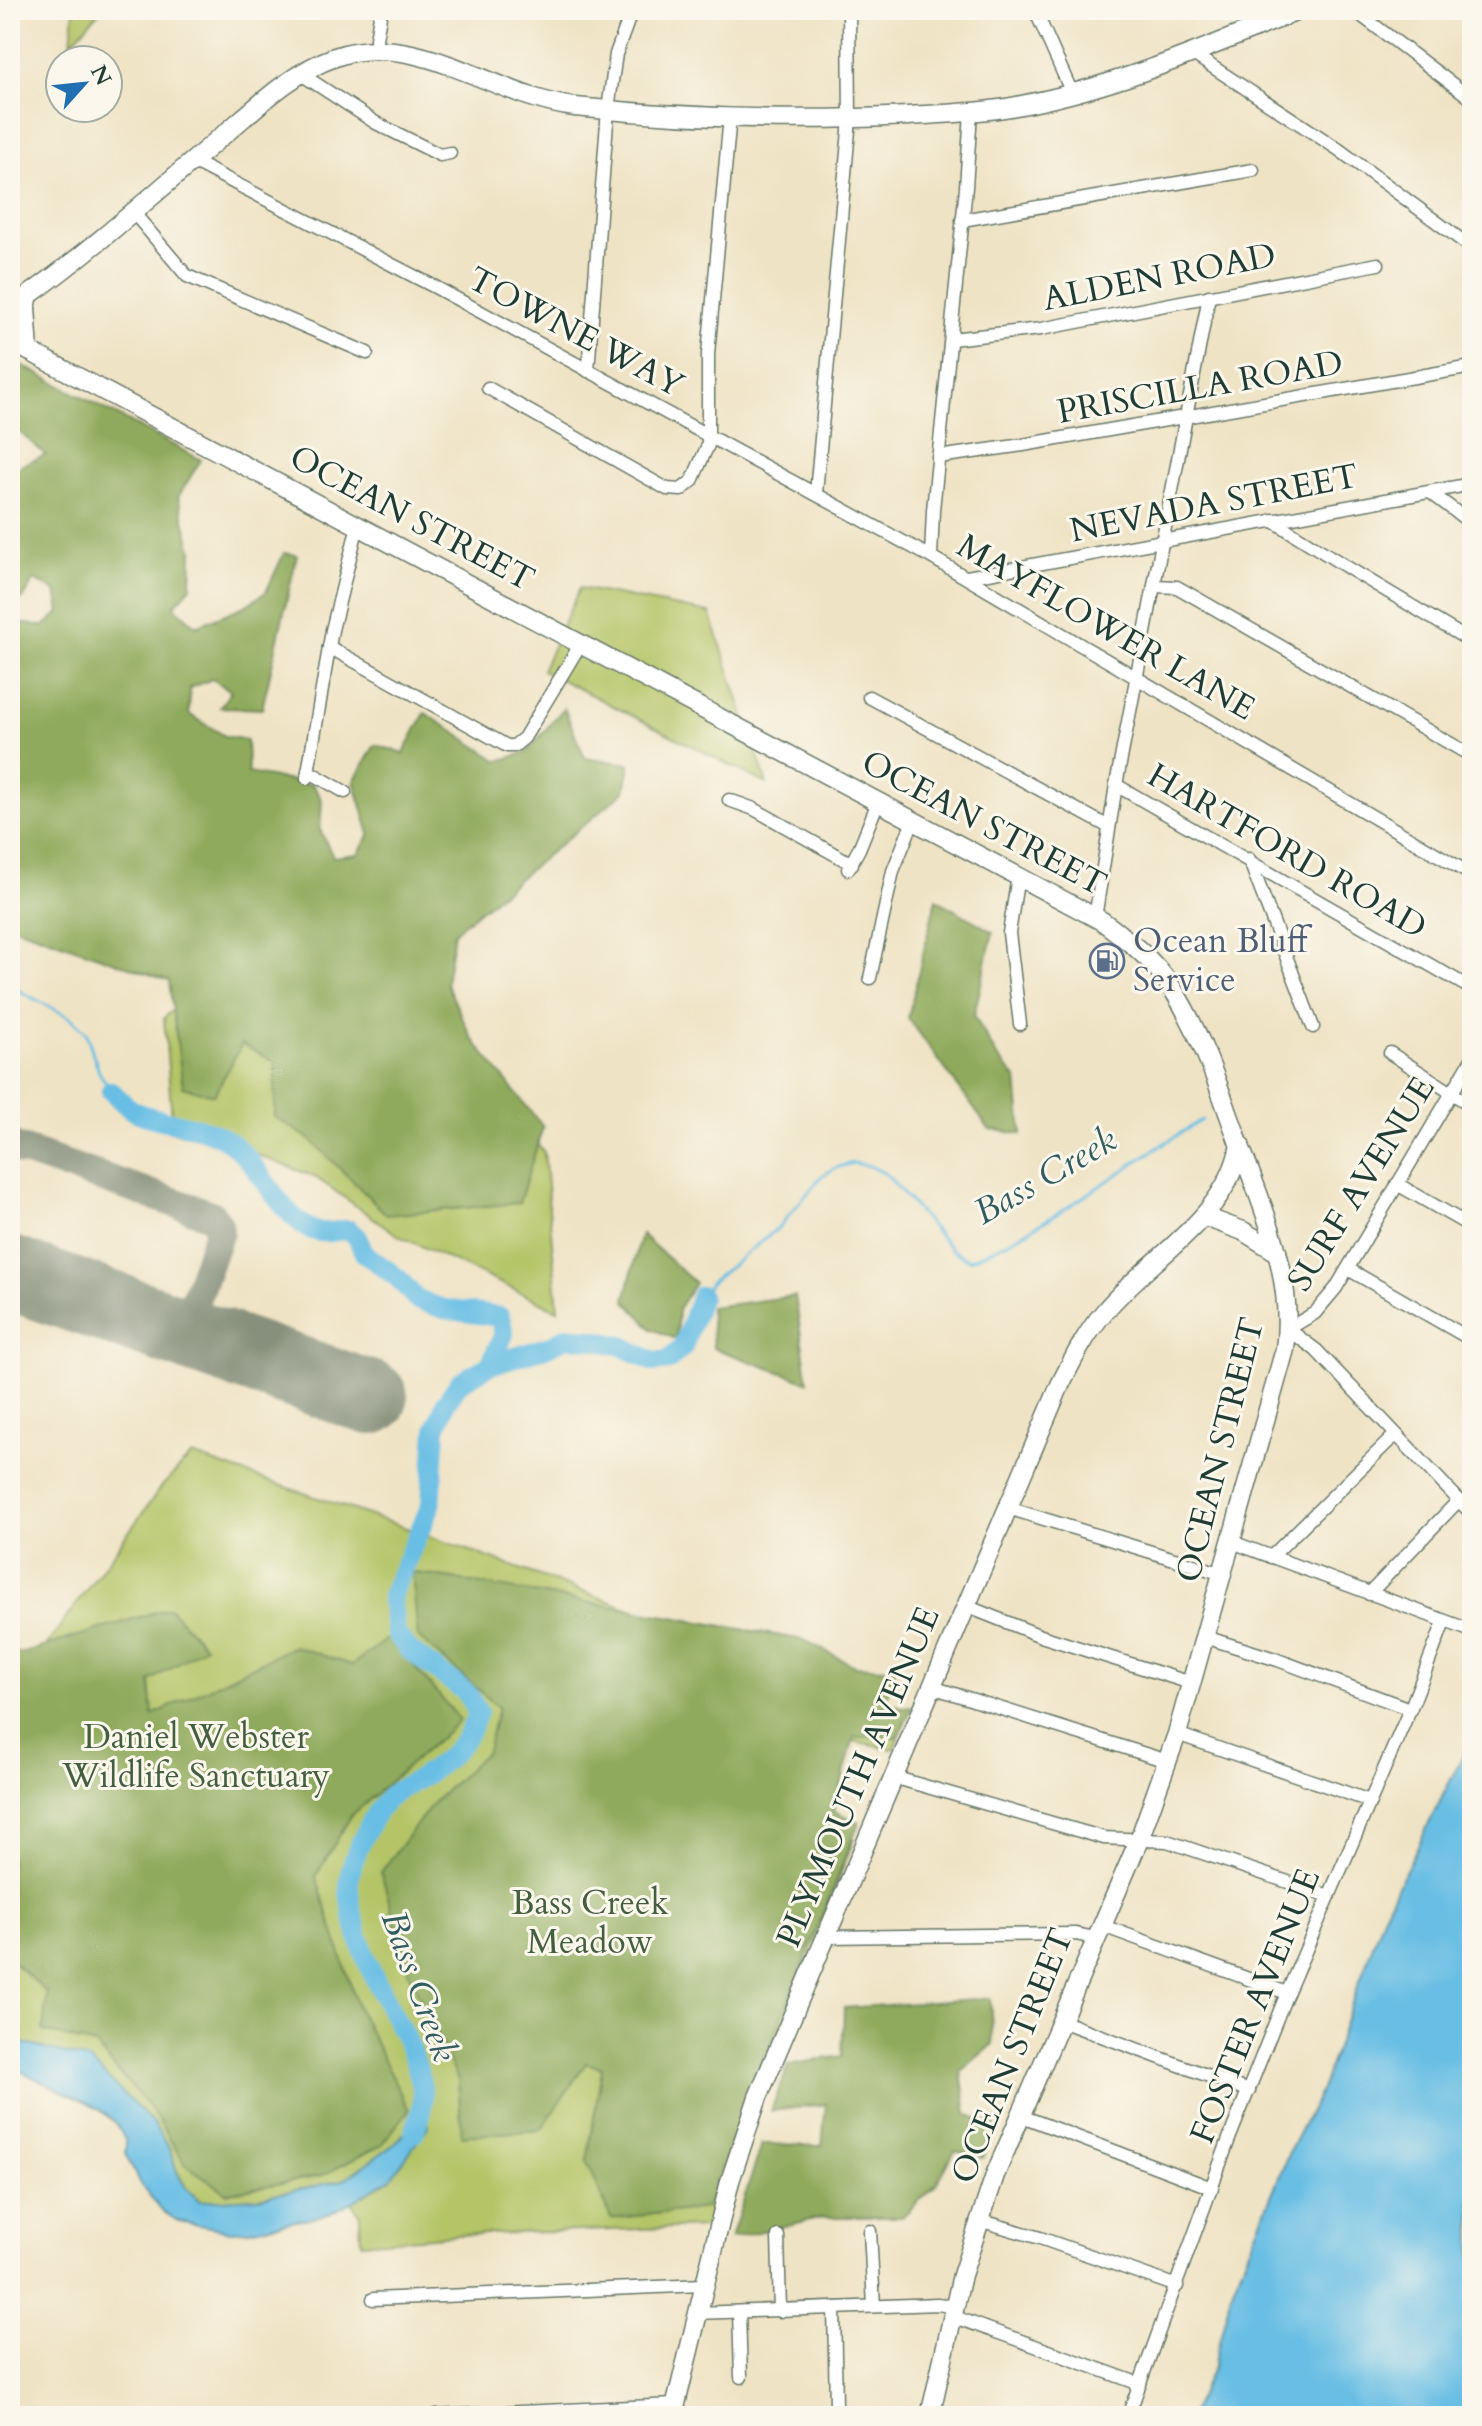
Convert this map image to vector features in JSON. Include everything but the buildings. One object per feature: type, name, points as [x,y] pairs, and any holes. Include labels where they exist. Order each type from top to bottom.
[{"type":"street","points":[[377,50],[381,10]]},
{"type":"street","points":[[588,371],[608,109],[616,54],[632,10]]},
{"type":"street","points":[[816,493],[850,119],[849,10]]},
{"type":"street","points":[[1035,10],[1072,93]]},
{"type":"street","points":[[10,303],[29,295],[133,212],[283,85],[334,57],[356,52],[391,50],[428,59],[565,105],[730,116],[850,119],[1010,107],[1114,83],[1300,10]]},
{"type":"street","points":[[1354,10],[1472,99]]},
{"type":"street","points":[[1193,54],[1338,149],[1472,248]]},
{"type":"street","points":[[301,74],[376,123],[440,155],[450,153]]},
{"type":"street","name":"MAYFLOWER LANE","points":[[971,112],[931,557],[1472,875]]},
{"type":"street","points":[[488,388],[671,490],[681,490],[692,481],[708,445],[708,354],[730,116]]},
{"type":"street","name":"TOWNE WAY","points":[[192,161],[435,287],[931,557]]},
{"type":"street","points":[[962,220],[1253,170]]},
{"type":"street","points":[[133,212],[187,276],[367,353]]},
{"type":"street","name":"ALDEN ROAD","points":[[951,339],[1041,329],[1378,264]]},
{"type":"street","points":[[29,295],[26,308],[29,351]]},
{"type":"street","points":[[1095,918],[1116,785],[1209,296]]},
{"type":"street","name":"OCEAN STREET","points":[[10,341],[1095,918],[1137,948],[1171,987],[1202,1047],[1277,1252],[1284,1283],[1288,1329],[1277,1380],[1177,1734],[1139,1840],[1019,2115],[979,2220],[953,2312],[930,2416]]},
{"type":"street","name":"PRISCILLA ROAD","points":[[938,457],[1472,367]]},
{"type":"street","name":"NEVADA STREET","points":[[967,577],[1472,484]]},
{"type":"street","points":[[1430,492],[1472,524]]},
{"type":"street","points":[[1272,520],[1472,642]]},
{"type":"street","points":[[345,792],[307,775],[329,647],[358,525]]},
{"type":"street","points":[[1155,586],[1177,587],[1472,756]]},
{"type":"street","points":[[329,647],[507,746],[514,746],[524,738],[580,645]]},
{"type":"street","points":[[869,697],[1109,827]]},
{"type":"street","name":"HARTFORD ROAD","points":[[1116,785],[1472,989]]},
{"type":"street","points":[[729,800],[754,809],[850,866],[878,802]]},
{"type":"street","points":[[870,978],[893,871],[913,821]]},
{"type":"street","points":[[1249,859],[1313,1027]]},
{"type":"street","points":[[1018,876],[1009,933],[1020,1024]]},
{"type":"street","points":[[1390,1053],[1472,1106]]},
{"type":"street","name":"SURF AVENUE","points":[[1288,1329],[1324,1305],[1472,1059]]},
{"type":"street","name":"PLYMOUTH AVENUE","points":[[674,2410],[730,2181],[758,2097],[1060,1385],[1091,1328],[1124,1290],[1205,1217],[1217,1202],[1233,1171],[1240,1145]]},
{"type":"street","points":[[1397,1184],[1472,1227]]},
{"type":"street","points":[[1205,1217],[1243,1231],[1277,1252]]},
{"type":"street","points":[[1348,1269],[1472,1340]]},
{"type":"street","points":[[1288,1329],[1316,1350],[1472,1514]]},
{"type":"street","points":[[1271,1557],[1395,1435]]},
{"type":"street","points":[[1369,1594],[1459,1500]]},
{"type":"street","points":[[1008,1508],[1223,1574]]},
{"type":"street","points":[[1232,1542],[1472,1631]]},
{"type":"street","points":[[966,1606],[1041,1636],[1191,1683]]},
{"type":"street","name":"FOSTER AVENUE","points":[[1128,2416],[1287,1993],[1410,1709],[1444,1622]]},
{"type":"street","points":[[1205,1637],[1278,1660],[1410,1709]]},
{"type":"street","points":[[932,1687],[1167,1761]]},
{"type":"street","points":[[1177,1734],[1370,1801]]},
{"type":"street","points":[[893,1777],[1104,1838],[1167,1841],[1329,1896]]},
{"type":"street","points":[[825,1937],[1098,1932],[1287,1993]]},
{"type":"street","points":[[1061,2021],[1249,2091]]},
{"type":"street","points":[[1019,2115],[1212,2188]]},
{"type":"street","points":[[979,2220],[1177,2286]]},
{"type":"street","points":[[870,2231],[874,2306]]},
{"type":"street","points":[[778,2236],[780,2311]]},
{"type":"street","points":[[373,2299],[703,2285]]},
{"type":"street","points":[[696,2313],[938,2304],[1140,2384]]},
{"type":"street","points":[[834,2308],[836,2406]]},
{"type":"street","points":[[739,2312],[741,2377]]},
{"type":"street","points":[[436,2416],[674,2410]]},
{"type":"green space","points":[[74,10],[101,10],[71,43]]},
{"type":"green space","points":[[10,359],[201,460],[178,497],[192,550],[191,587],[174,606],[196,626],[245,606],[266,592],[284,553],[297,555],[262,709],[220,707],[231,691],[212,679],[190,688],[189,714],[225,736],[247,740],[248,773],[313,785],[322,800],[320,830],[333,857],[358,854],[370,834],[354,781],[375,745],[404,753],[425,713],[499,761],[527,752],[564,708],[585,758],[630,764],[625,791],[454,932],[446,983],[471,1037],[543,1127],[519,1203],[387,1215],[311,1140],[275,1117],[275,1062],[242,1044],[214,1095],[183,1087],[169,981],[10,925],[10,622],[44,626],[60,612],[56,591],[34,580],[23,599],[10,606],[10,482],[21,465],[46,455],[10,424]]},
{"type":"green space","points":[[580,588],[710,613],[767,784],[542,670]]},
{"type":"green space","points":[[307,886],[544,1152],[558,1310],[399,1236],[315,1177],[224,1142],[173,1132],[164,1018]]},
{"type":"green space","points":[[936,899],[993,932],[974,1015],[996,1055],[1017,1079],[1022,1134],[989,1129],[908,1018]]},
{"type":"green space","points":[[641,1234],[695,1283],[678,1309],[676,1339],[652,1329],[625,1300]]},
{"type":"green space","points":[[795,1296],[808,1382],[713,1348],[710,1307]]},
{"type":"green space","points":[[192,1455],[418,1532],[910,1710],[894,1749],[848,1740],[781,1811],[834,1835],[854,1839],[706,2227],[455,2235],[361,2243],[360,2216],[352,2202],[391,2178],[415,2109],[407,2130],[396,2143],[343,2180],[259,2198],[200,2201],[186,2188],[168,2146],[89,2060],[10,2040],[10,1688],[13,1691],[163,1485]]},
{"type":"green space","name":"Bass Creek Meadow","points":[[412,1572],[804,1640],[855,1666],[895,1669],[884,1709],[913,1706],[898,1737],[854,1737],[834,1811],[859,1822],[706,2208],[611,2219],[587,2161],[602,2068],[586,2063],[541,2130],[462,2136],[458,2080],[409,1974],[381,1872],[432,1804],[487,1751],[498,1707],[418,1637]]},
{"type":"green space","name":"Daniel Webster Wildlife Sanctuary","points":[[169,1608],[205,1646],[150,1681],[153,1715],[294,1646],[352,1665],[389,1637],[460,1720],[351,1816],[316,1876],[358,2008],[409,2110],[380,2146],[321,2176],[227,2193],[185,2164],[152,2110],[95,2045],[43,2031],[47,1993],[10,1959],[10,1648],[20,1654]]},
{"type":"green space","points":[[990,1998],[993,2044],[961,2071],[967,2114],[996,2126],[983,2158],[955,2151],[936,2185],[902,2217],[823,2217],[731,2238],[762,2144],[822,2146],[826,2104],[771,2111],[789,2065],[842,2056],[844,2008]]},
{"type":"water","points":[[1472,1737],[1472,2416],[1190,2416],[1213,2367],[1231,2293],[1290,2150],[1320,2092],[1384,1914]]},
{"type":"water","points":[[10,2040],[89,2060],[152,2122],[168,2146],[186,2188],[200,2201],[259,2198],[343,2180],[396,2143],[407,2130],[415,2109],[426,2116],[428,2127],[391,2178],[329,2214],[231,2231],[178,2221],[161,2210],[139,2182],[125,2153],[125,2140],[117,2124],[99,2109],[10,2068]]},
{"type":"waterway","points":[[10,986],[71,1018],[86,1032],[99,1072],[111,1091]]},
{"type":"waterway","points":[[111,1091],[134,1111],[145,1116],[206,1130],[228,1141],[250,1162],[299,1222],[316,1231],[349,1230],[357,1237],[364,1253],[398,1278],[417,1300],[444,1309],[500,1317],[504,1334],[490,1365]]},
{"type":"waterway","name":"Bass Creek","points":[[701,1296],[710,1283],[778,1228],[822,1176],[835,1168],[853,1163],[870,1166],[886,1174],[952,1250],[969,1260],[1030,1230],[1202,1120]]},
{"type":"waterway","name":"Bass Creek","points":[[414,2133],[423,2098],[421,2083],[406,2040],[367,1960],[353,1916],[349,1884],[356,1854],[379,1810],[393,1794],[419,1779],[455,1751],[478,1712],[467,1693],[409,1650],[396,1634],[391,1596],[431,1505],[436,1429],[446,1402],[460,1382],[490,1365],[550,1346],[566,1337],[622,1346],[654,1362],[669,1360],[683,1347],[701,1296]]},
{"type":"taxiway","points":[[10,1146],[211,1215],[218,1224],[219,1232],[191,1311],[175,1324],[163,1326]]},
{"type":"runway","points":[[10,1273],[371,1398]]},
{"type":"place","name":"Ocean Bluff Service","points":[[1107,961]]}]
